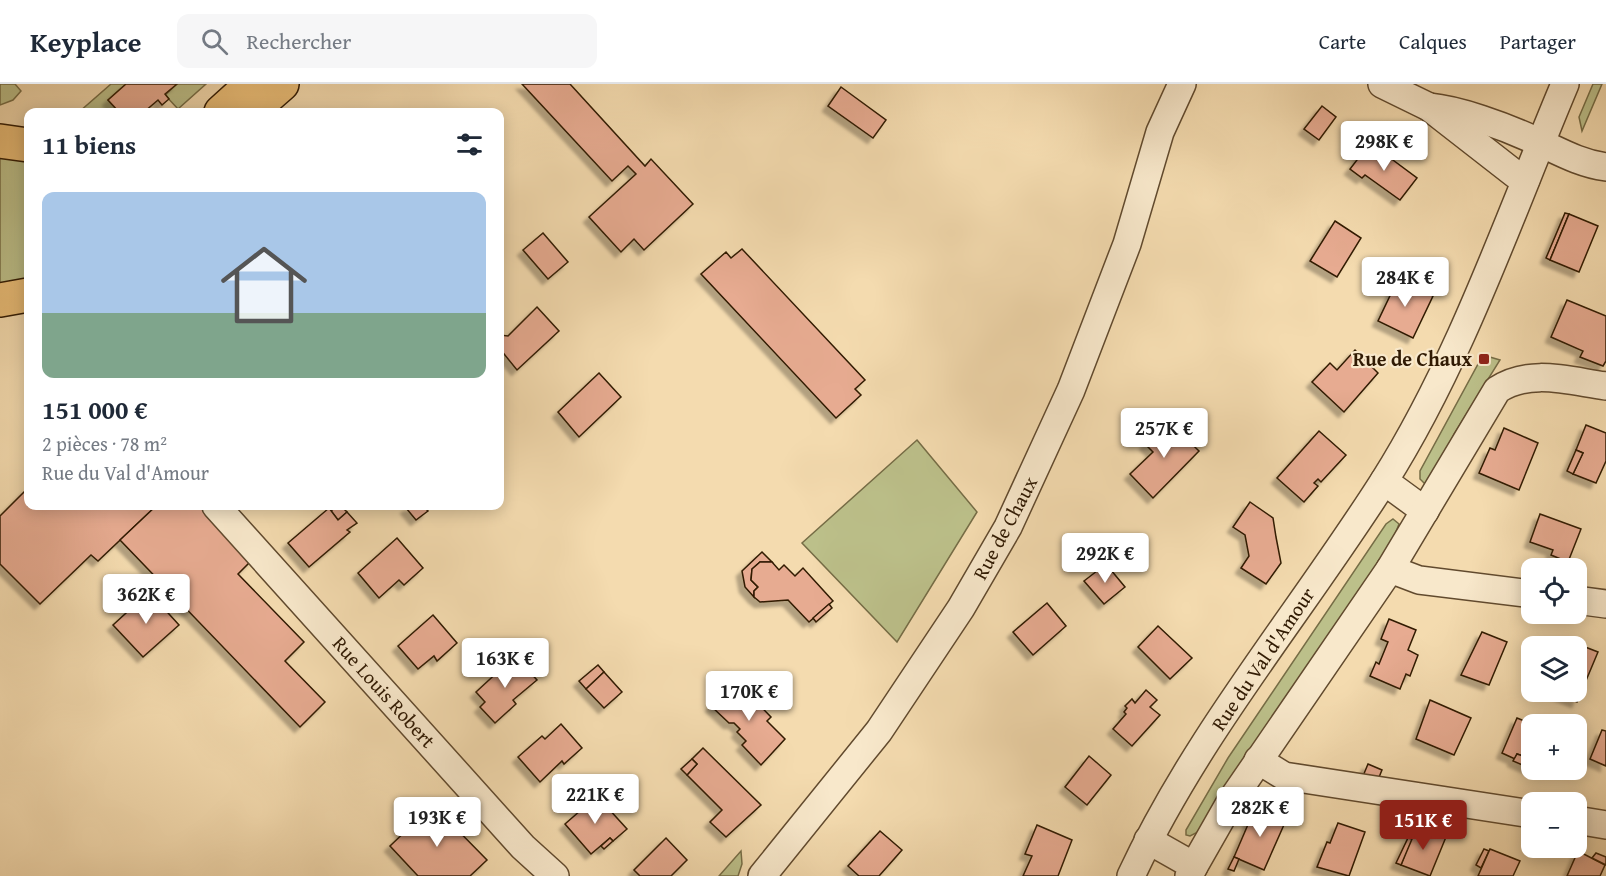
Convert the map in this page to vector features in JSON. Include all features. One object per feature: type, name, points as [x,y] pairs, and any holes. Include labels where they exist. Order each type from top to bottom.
[{"type":"main road","points":[[225,108],[252,84]]},
{"type":"main road","points":[[255,108],[282,84]]},
{"type":"main road","points":[[0,141],[24,144]]},
{"type":"street","name":"Rue de Chaux","points":[[1160,132],[1161,84]]},
{"type":"street","name":"Rue de Chaux","points":[[762,876],[879,731],[961,608],[1008,527],[1040,462],[1100,317],[1142,199],[1160,132],[1182,84]]},
{"type":"street","points":[[1382,84],[1429,107],[1443,121],[1526,179]]},
{"type":"street","name":"Rue du Val d'Amour","points":[[1131,876],[1148,840],[1206,743],[1384,481],[1456,344],[1566,84]]},
{"type":"street","points":[[1429,107],[1448,109],[1510,129],[1578,161],[1606,167]]},
{"type":"street","points":[[1148,840],[1192,871],[1231,801],[1390,569],[1497,390],[1510,381],[1526,377],[1606,386]]},
{"type":"street","points":[[1384,481],[1425,511]]},
{"type":"street","name":"Rue Louis Robert","points":[[220,510],[523,847],[555,876]]},
{"type":"street","points":[[1390,569],[1419,580],[1521,593]]},
{"type":"street","points":[[1587,601],[1606,604]]},
{"type":"street","points":[[1258,760],[1284,776],[1521,812]]},
{"type":"street","points":[[1587,822],[1606,825]]},
{"type":"green space","points":[[0,84],[15,84],[21,91],[13,100],[0,105]]},
{"type":"green space","points":[[111,84],[126,84],[108,100],[115,108],[84,108]]},
{"type":"green space","points":[[177,84],[206,84],[179,108],[165,95]]},
{"type":"green space","points":[[1593,84],[1602,84],[1582,131],[1579,117]]},
{"type":"green space","points":[[0,154],[24,158],[24,282],[0,286]]},
{"type":"green space","points":[[1483,355],[1500,360],[1454,434],[1436,472],[1425,484],[1420,479],[1420,471]]},
{"type":"green space","points":[[917,440],[977,512],[897,642],[802,543]]},
{"type":"green space","points":[[1393,519],[1399,524],[1387,555],[1198,832],[1190,836],[1186,835],[1186,830],[1228,758],[1386,524]]},
{"type":"green space","points":[[741,851],[742,864],[738,876],[719,876]]},
{"type":"building","points":[[126,84],[177,84],[165,94],[169,99],[162,105],[158,100],[149,108],[115,108],[108,100]]},
{"type":"building","points":[[522,84],[570,84],[645,166],[651,159],[693,204],[644,250],[634,239],[621,252],[589,217],[636,174],[628,166],[612,181]]},
{"type":"building","points":[[841,87],[886,120],[873,138],[828,106]]},
{"type":"building","points":[[1322,106],[1336,117],[1319,140],[1304,129]]},
{"type":"building","points":[[1370,143],[1417,178],[1400,200],[1365,175],[1362,178],[1350,169]]},
{"type":"building","points":[[1565,213],[1569,214],[1550,260],[1546,258]]},
{"type":"building","points":[[1569,214],[1598,226],[1579,272],[1550,260]]},
{"type":"building","points":[[1335,221],[1361,238],[1337,277],[1310,261]]},
{"type":"building","points":[[543,233],[568,262],[548,279],[523,250]]},
{"type":"building","points":[[742,249],[865,380],[855,389],[861,395],[836,418],[701,274],[726,252],[731,258]]},
{"type":"building","points":[[1398,279],[1433,296],[1413,338],[1378,321]]},
{"type":"building","points":[[1567,300],[1606,316],[1606,361],[1603,366],[1580,357],[1583,351],[1551,337]]},
{"type":"building","points":[[537,307],[559,331],[517,370],[504,354],[504,336],[508,336]]},
{"type":"building","points":[[1355,350],[1378,373],[1344,412],[1312,382],[1330,363],[1337,370]]},
{"type":"building","points":[[599,373],[621,397],[579,437],[558,412]]},
{"type":"building","points":[[1168,421],[1199,451],[1153,498],[1130,474],[1153,452],[1145,444]]},
{"type":"building","points":[[1586,425],[1606,433],[1606,461],[1596,483],[1573,474],[1583,453],[1576,450]]},
{"type":"building","points":[[1504,428],[1538,443],[1519,490],[1479,473],[1490,448],[1495,450]]},
{"type":"building","points":[[1319,431],[1346,455],[1321,482],[1318,479],[1314,483],[1318,486],[1304,502],[1277,478]]},
{"type":"building","points":[[1576,450],[1583,453],[1573,474],[1567,471]]},
{"type":"building","points":[[24,492],[24,510],[152,510],[98,561],[91,555],[40,604],[0,564],[0,516]]},
{"type":"building","points":[[1250,502],[1273,518],[1281,563],[1266,584],[1241,568],[1249,556],[1245,535],[1233,527]]},
{"type":"building","points":[[152,510],[206,510],[253,559],[238,574],[304,642],[285,661],[325,702],[300,727],[120,540]]},
{"type":"building","points":[[327,510],[330,510],[338,520],[347,512],[357,523],[347,530],[350,532],[309,567],[288,543]]},
{"type":"building","points":[[345,510],[347,512],[338,520],[331,511]]},
{"type":"building","points":[[408,510],[428,511],[416,520]]},
{"type":"building","points":[[1540,514],[1581,529],[1570,558],[1558,558],[1551,555],[1553,550],[1530,542]]},
{"type":"building","points":[[397,538],[423,568],[404,585],[399,580],[379,598],[358,573]]},
{"type":"building","points":[[762,552],[772,562],[760,562],[752,569],[751,580],[758,587],[754,591],[754,597],[745,587],[742,571]]},
{"type":"building","points":[[760,562],[772,562],[779,570],[784,565],[795,576],[803,568],[833,601],[809,622],[788,600],[760,602],[754,597],[754,591],[758,587],[751,580],[752,569]]},
{"type":"building","points":[[1106,564],[1125,587],[1104,604],[1084,581]]},
{"type":"building","points":[[149,592],[179,625],[143,657],[113,625]]},
{"type":"building","points":[[1047,603],[1066,626],[1033,655],[1013,632]]},
{"type":"building","points":[[829,604],[832,608],[816,622],[813,618]]},
{"type":"building","points":[[433,615],[457,643],[437,661],[434,656],[418,669],[398,646]]},
{"type":"building","points":[[1389,619],[1416,630],[1408,650],[1418,655],[1410,676],[1406,674],[1400,689],[1370,676],[1376,662],[1379,664],[1388,642],[1381,639]]},
{"type":"building","points":[[1158,626],[1192,658],[1170,679],[1138,647]]},
{"type":"building","points":[[1482,632],[1507,642],[1489,685],[1461,675]]},
{"type":"building","points":[[1587,648],[1598,652],[1587,678]]},
{"type":"building","points":[[515,656],[537,680],[513,700],[516,704],[495,723],[480,707],[485,702],[476,692]]},
{"type":"building","points":[[598,665],[604,672],[586,689],[579,681]]},
{"type":"building","points":[[604,672],[622,692],[604,708],[586,689]]},
{"type":"building","points":[[736,681],[771,717],[767,721],[785,739],[761,765],[742,745],[746,741],[737,732],[740,729],[734,723],[729,723],[711,706]]},
{"type":"building","points":[[1146,690],[1157,700],[1150,707],[1160,715],[1132,746],[1113,729],[1126,714],[1125,706],[1132,699],[1135,703]]},
{"type":"building","points":[[1430,700],[1471,718],[1454,755],[1416,739]]},
{"type":"building","points":[[1517,718],[1521,720],[1521,755],[1517,754],[1515,759],[1502,753]]},
{"type":"building","points":[[561,724],[582,748],[564,764],[562,761],[540,782],[518,757],[542,736],[545,739]]},
{"type":"building","points":[[1602,730],[1606,731],[1606,766],[1590,759]]},
{"type":"building","points":[[703,748],[761,805],[726,837],[710,822],[722,810],[687,775],[697,764],[692,759]]},
{"type":"building","points":[[1517,754],[1521,755],[1521,764],[1513,761]]},
{"type":"building","points":[[1089,756],[1111,775],[1087,805],[1065,787]]},
{"type":"building","points":[[692,759],[697,764],[687,775],[681,769]]},
{"type":"building","points":[[1368,764],[1382,770],[1377,782],[1363,776]]},
{"type":"building","points":[[597,796],[627,829],[613,841],[610,838],[591,854],[565,824]]},
{"type":"building","points":[[433,805],[487,860],[470,876],[418,876],[390,846]]},
{"type":"building","points":[[1256,806],[1287,818],[1264,870],[1234,857]]},
{"type":"building","points":[[1338,823],[1365,832],[1349,876],[1317,867]]},
{"type":"building","points":[[1037,825],[1072,840],[1058,876],[1023,876],[1032,856],[1025,854]]},
{"type":"building","points":[[1416,825],[1446,837],[1430,876],[1401,865]]},
{"type":"building","points":[[880,831],[902,850],[879,876],[859,876],[848,866]]},
{"type":"building","points":[[610,838],[613,841],[604,849],[601,846]]},
{"type":"building","points":[[666,838],[687,860],[671,876],[640,876],[634,870]]},
{"type":"building","points":[[1408,838],[1412,839],[1401,865],[1396,863]]},
{"type":"building","points":[[1484,849],[1489,851],[1481,868],[1476,865]]},
{"type":"building","points":[[1490,849],[1520,861],[1513,876],[1478,876]]},
{"type":"building","points":[[1596,853],[1606,857],[1606,865],[1592,858]]},
{"type":"building","points":[[1587,856],[1605,865],[1600,876],[1567,876],[1575,858],[1587,858]]},
{"type":"building","points":[[1234,857],[1239,859],[1234,871],[1228,869]]},
{"type":"place","name":"Rue de Chaux","points":[[1484,359]]}]
